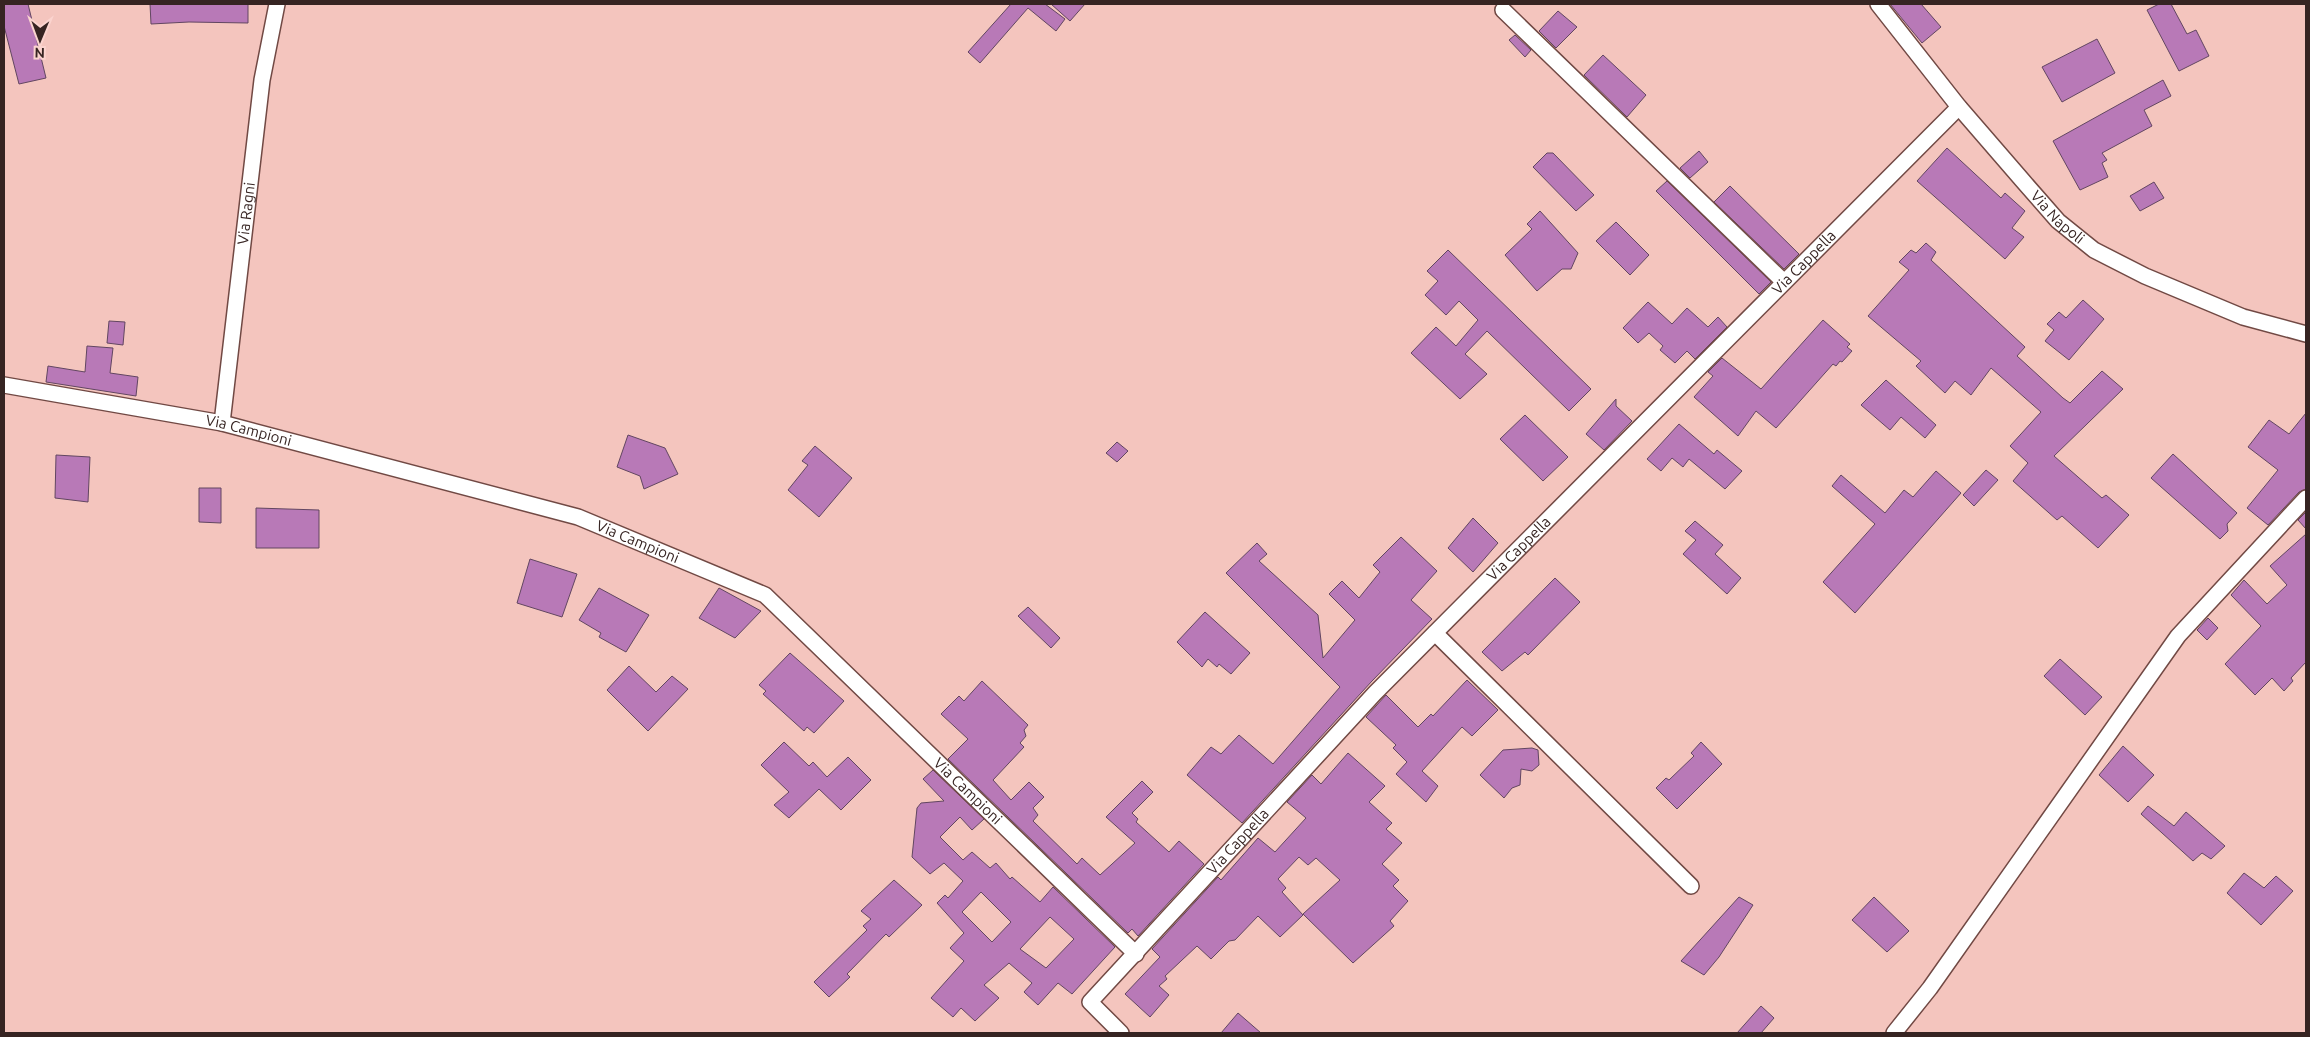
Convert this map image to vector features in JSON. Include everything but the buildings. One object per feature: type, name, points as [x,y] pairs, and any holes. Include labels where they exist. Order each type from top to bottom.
[{"type":"street","name":"Via Ragni","points":[[222,423],[262,80],[277,4]]},
{"type":"street","name":"Via Napoli","points":[[1878,4],[1959,107],[2058,221],[2094,250],[2145,276],[2243,317],[2306,334]]},
{"type":"street","points":[[1503,10],[1784,282]]},
{"type":"street","name":"Via Cappella","points":[[1121,1033],[1090,1002],[1375,693],[1959,107]]},
{"type":"street","name":"Via Campioni","points":[[4,385],[222,423],[578,517],[765,595],[1136,954]]},
{"type":"street","points":[[1894,1033],[1930,988],[2178,636],[2306,498]]},
{"type":"street","points":[[1435,633],[1691,886]]}]
